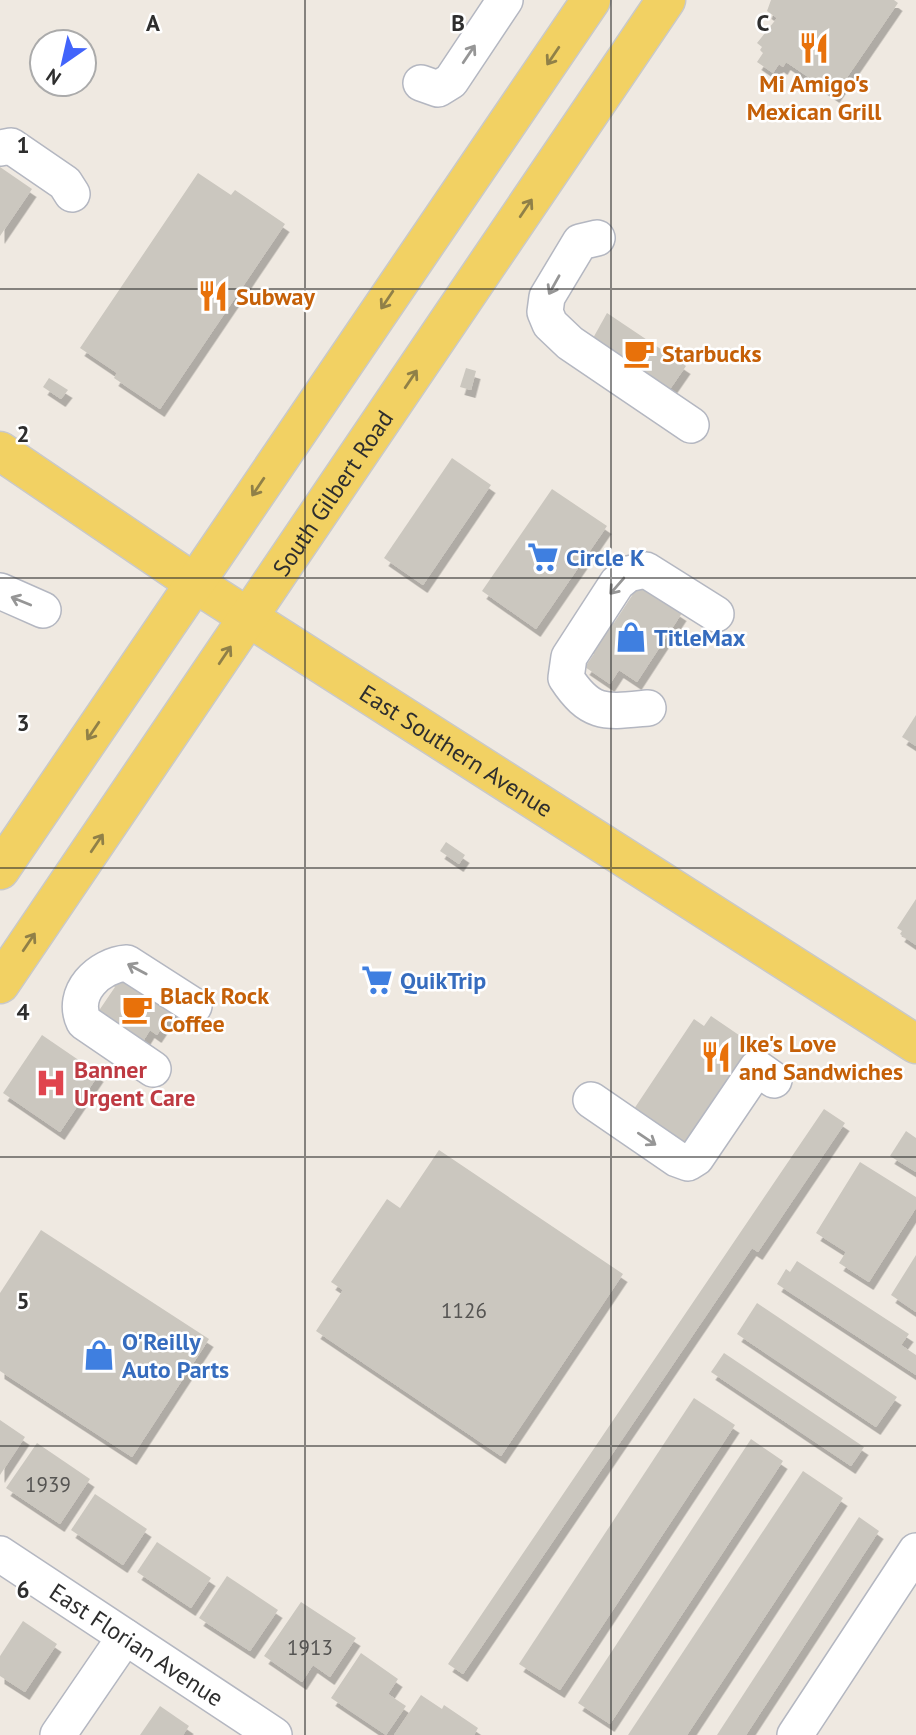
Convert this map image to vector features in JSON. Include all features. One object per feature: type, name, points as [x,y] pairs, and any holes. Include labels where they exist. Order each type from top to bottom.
[{"type":"main road","points":[[0,870],[193,582],[591,0]]},
{"type":"main road","name":"South Gilbert Road","points":[[0,985],[666,0]]},
{"type":"main road","name":"East Southern Avenue","points":[[0,451],[193,582],[916,1044]]},
{"type":"street","points":[[421,83],[438,89],[451,81],[505,0]]},
{"type":"street","points":[[0,148],[11,146],[65,183],[72,194]]},
{"type":"street","points":[[597,238],[580,242],[553,285],[545,312],[550,324],[570,343],[691,425]]},
{"type":"street","points":[[648,708],[608,712],[589,707],[566,678],[569,657],[617,583],[628,574],[646,570],[716,614]]},
{"type":"street","points":[[0,591],[43,610]]},
{"type":"street","points":[[153,1069],[84,1022],[79,1003],[82,995],[102,970],[127,963],[194,1006]]},
{"type":"street","points":[[591,1100],[688,1163],[696,1158],[757,1068],[774,1080]]},
{"type":"street","points":[[795,1735],[916,1551]]},
{"type":"street","name":"East Florian Avenue","points":[[0,1554],[274,1735]]},
{"type":"street","points":[[58,1735],[125,1637]]},
{"type":"building","name":"Mi Amigo's Mexican Grill","points":[[771,0],[894,0],[898,3],[835,95],[786,62],[783,67],[779,64],[773,73],[757,62],[763,53],[760,50],[762,47],[757,43],[777,18],[767,11]]},
{"type":"building","points":[[0,167],[32,189],[0,236]]},
{"type":"building","points":[[198,173],[231,195],[235,190],[285,224],[160,409],[114,378],[117,373],[80,348]]},
{"type":"building","name":"Starbucks","points":[[607,313],[686,366],[668,392],[592,340]]},
{"type":"building","points":[[466,368],[476,371],[471,390],[460,387]]},
{"type":"building","points":[[49,378],[68,390],[61,399],[43,387]]},
{"type":"building","points":[[452,458],[491,485],[423,585],[384,558]]},
{"type":"building","points":[[552,489],[607,526],[536,629],[482,591]]},
{"type":"building","name":"TitleMax","points":[[639,585],[682,613],[637,682],[619,670],[610,684],[585,667],[594,654],[587,650],[607,619],[614,623]]},
{"type":"building","points":[[916,715],[916,746],[902,737]]},
{"type":"building","points":[[446,842],[465,855],[459,864],[440,851]]},
{"type":"building","points":[[916,899],[916,945],[900,934],[902,931],[897,928]]},
{"type":"building","name":"Black Rock Coffee","points":[[117,973],[177,1005],[157,1035],[150,1030],[139,1048],[98,1012],[115,987],[109,984]]},
{"type":"building","points":[[711,1016],[755,1046],[688,1146],[630,1115],[694,1019],[704,1026]]},
{"type":"building","name":"Banner Urgent Care","points":[[42,1035],[99,1074],[60,1132],[3,1093]]},
{"type":"building","points":[[824,1109],[845,1123],[758,1252],[752,1248],[463,1674],[448,1664]]},
{"type":"building","points":[[906,1131],[916,1138],[916,1172],[890,1156]]},
{"type":"building","points":[[439,1150],[623,1274],[501,1456],[316,1331],[343,1290],[331,1282],[387,1199],[400,1208]]},
{"type":"building","points":[[860,1162],[916,1197],[916,1208],[869,1282],[839,1263],[846,1252],[816,1233]]},
{"type":"building","name":"O'Reilly Auto Parts","points":[[41,1230],[209,1339],[132,1457],[0,1371],[0,1293]]},
{"type":"building","points":[[916,1255],[916,1312],[891,1295]]},
{"type":"building","points":[[797,1261],[909,1334],[901,1345],[916,1355],[916,1375],[777,1284],[786,1269],[790,1272]]},
{"type":"building","points":[[757,1303],[897,1397],[876,1427],[737,1334]]},
{"type":"building","points":[[724,1353],[864,1447],[851,1466],[711,1372]]},
{"type":"building","points":[[694,1398],[735,1425],[560,1690],[519,1664]]},
{"type":"building","points":[[0,1420],[25,1437],[0,1475]]},
{"type":"building","points":[[751,1439],[783,1461],[610,1724],[578,1703]]},
{"type":"building","points":[[37,1443],[90,1479],[60,1524],[6,1488]]},
{"type":"building","points":[[803,1471],[843,1498],[687,1735],[628,1735]]},
{"type":"building","points":[[95,1494],[147,1529],[123,1565],[71,1530]]},
{"type":"building","points":[[859,1517],[879,1531],[746,1735],[717,1735]]},
{"type":"building","points":[[157,1542],[211,1578],[191,1608],[137,1572]]},
{"type":"building","points":[[227,1576],[278,1610],[250,1651],[199,1618]]},
{"type":"building","points":[[301,1602],[356,1638],[330,1677],[313,1665],[302,1682],[264,1656]]},
{"type":"building","points":[[23,1621],[57,1644],[25,1692],[0,1676],[0,1656]]},
{"type":"building","points":[[361,1653],[398,1679],[388,1694],[406,1706],[386,1735],[331,1698]]},
{"type":"building","points":[[421,1695],[442,1709],[444,1705],[478,1728],[474,1735],[394,1735]]},
{"type":"building","points":[[160,1706],[189,1726],[183,1735],[140,1735]]},
{"type":"place","name":"Mi Amigo's Mexican Grill","points":[[814,48]]},
{"type":"place","name":"Subway","points":[[213,296]]},
{"type":"place","name":"Starbucks","points":[[639,353]]},
{"type":"place","name":"Circle K","points":[[543,557]]},
{"type":"place","name":"TitleMax","points":[[631,637]]},
{"type":"place","name":"QuikTrip","points":[[377,980]]},
{"type":"place","name":"Black Rock Coffee","points":[[137,1009]]},
{"type":"place","name":"Ike's Love and Sandwiches","points":[[716,1057]]},
{"type":"place","name":"Banner Urgent Care","points":[[51,1083]]},
{"type":"place","name":"O'Reilly Auto Parts","points":[[99,1355]]}]
